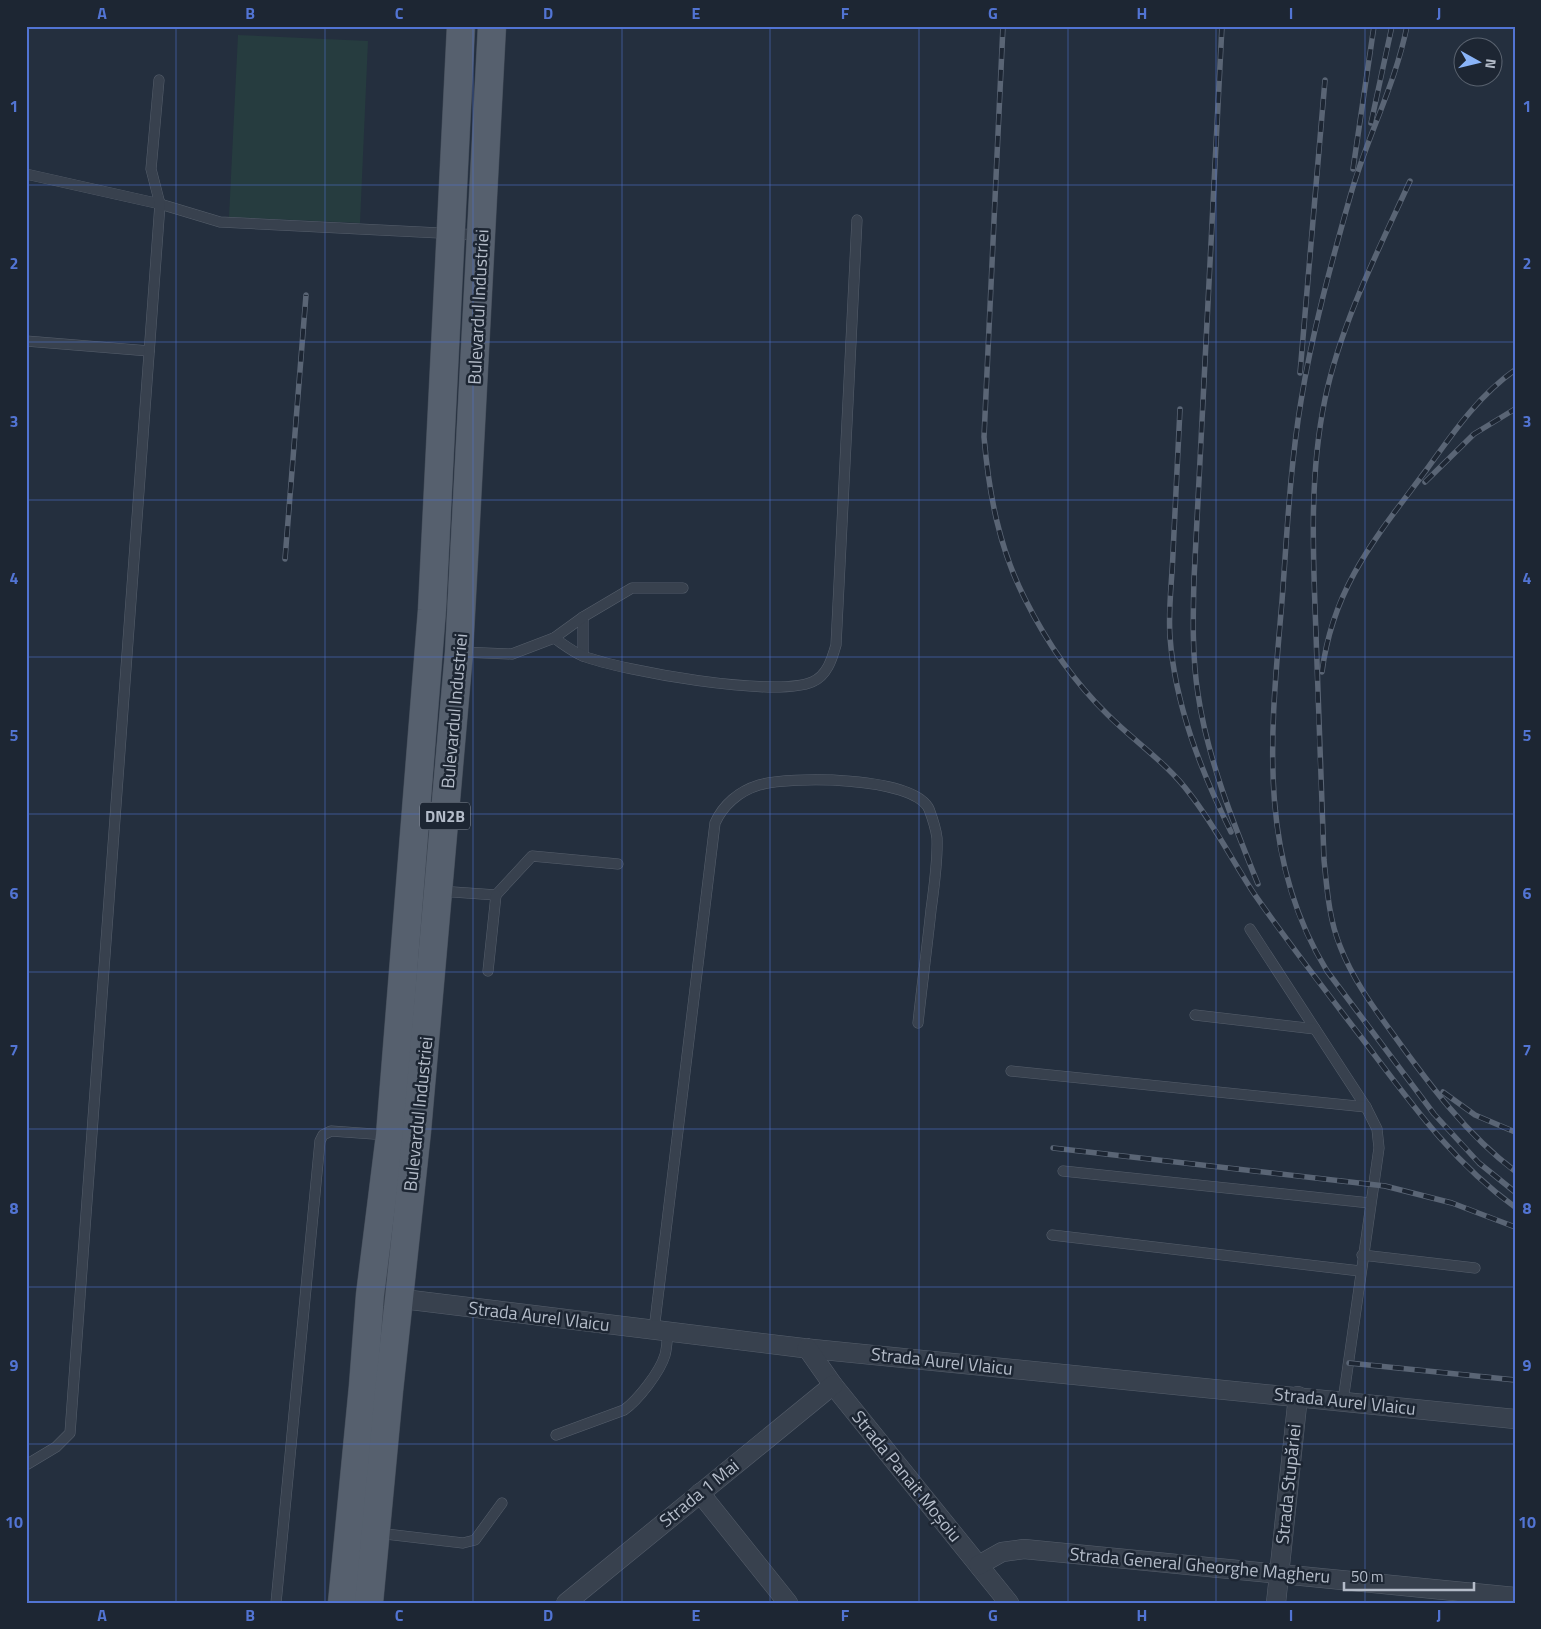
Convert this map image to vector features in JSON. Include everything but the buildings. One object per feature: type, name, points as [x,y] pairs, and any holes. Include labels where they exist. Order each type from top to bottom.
[{"type":"main road","name":"Bulevardul Industriei","points":[[342,1603],[370,1295],[390,1135],[432,610],[462,26]]},
{"type":"main road","name":"Bulevardul Industriei","points":[[369,1603],[417,1131],[459,652],[492,26]]},
{"type":"street","name":"Strada Aurel Vlaicu","points":[[370,1295],[807,1348],[1515,1419]]},
{"type":"street","name":"Strada Panait Moșoiu","points":[[807,1348],[833,1385],[1009,1603]]},
{"type":"street","name":"Strada 1 Mai","points":[[574,1600],[700,1493],[833,1385]]},
{"type":"street","name":"Strada Stupăriei","points":[[1276,1603],[1298,1396]]},
{"type":"street","points":[[700,1493],[788,1603]]},
{"type":"street","name":"Strada General Gheorghe Magheru","points":[[979,1565],[1002,1552],[1024,1549],[1280,1572],[1490,1599],[1515,1597]]},
{"type":"lane","points":[[26,1465],[56,1447],[70,1433],[160,204],[150,169],[159,80]]},
{"type":"lane","points":[[26,174],[160,204],[220,222],[482,235]]},
{"type":"lane","points":[[554,638],[583,656],[702,682],[783,687],[813,682],[829,668],[836,646],[857,220]]},
{"type":"lane","points":[[26,341],[150,350]]},
{"type":"lane","points":[[459,652],[512,654],[554,638],[583,617],[632,588],[683,588]]},
{"type":"lane","points":[[583,617],[583,656]]},
{"type":"lane","points":[[556,1434],[624,1410],[639,1397],[664,1359],[661,1330],[715,823],[720,810],[734,798],[758,785],[796,779],[878,784],[910,792],[928,807],[937,837],[918,1023]]},
{"type":"lane","points":[[488,971],[496,895],[532,856],[618,864]]},
{"type":"lane","points":[[438,891],[496,895]]},
{"type":"lane","points":[[1250,929],[1366,1107],[1376,1129],[1379,1148],[1362,1255],[1343,1401]]},
{"type":"lane","points":[[1195,1015],[1316,1029]]},
{"type":"lane","points":[[1011,1071],[1366,1107]]},
{"type":"lane","points":[[276,1603],[320,1141],[323,1135],[331,1131],[390,1135]]},
{"type":"lane","points":[[1063,1171],[1370,1202]]},
{"type":"lane","points":[[1052,1235],[1360,1271]]},
{"type":"lane","points":[[1362,1255],[1475,1268]]},
{"type":"lane","points":[[376,1533],[463,1543],[475,1540],[502,1503]]},
{"type":"green space","points":[[238,35],[368,41],[360,223],[229,217]]},
{"type":"railway","points":[[1003,26],[984,437],[992,500],[1002,540],[1016,580],[1042,630],[1072,675],[1108,715],[1161,762],[1190,794],[1268,913],[1414,1106],[1471,1170],[1515,1207]]},
{"type":"railway","points":[[1222,26],[1194,579],[1194,651],[1198,694],[1208,742],[1231,815],[1258,884]]},
{"type":"railway","points":[[1353,169],[1374,26]]},
{"type":"railway","points":[[1371,123],[1392,26]]},
{"type":"railway","points":[[1407,26],[1395,70],[1350,197],[1316,324],[1305,375],[1291,476],[1274,697],[1274,791],[1279,837],[1288,882],[1304,927],[1327,971],[1434,1114],[1479,1163],[1515,1192]]},
{"type":"railway","points":[[1300,373],[1325,80]]},
{"type":"railway","points":[[1410,181],[1350,315],[1325,399],[1316,457],[1313,545],[1326,882],[1336,936],[1345,958],[1364,992],[1407,1053],[1464,1125],[1497,1157],[1515,1171]]},
{"type":"railway","points":[[285,559],[306,295]]},
{"type":"railway","points":[[1322,672],[1336,613],[1360,563],[1391,517],[1467,416],[1489,391],[1515,370]]},
{"type":"railway","points":[[1180,409],[1169,616],[1173,662],[1177,688],[1191,737],[1231,832]]},
{"type":"railway","points":[[1425,482],[1474,434],[1515,409]]},
{"type":"railway","points":[[1443,1092],[1475,1115],[1515,1132]]},
{"type":"railway","points":[[1053,1148],[1385,1186],[1452,1203],[1515,1227]]},
{"type":"railway","points":[[1349,1363],[1515,1380]]}]
